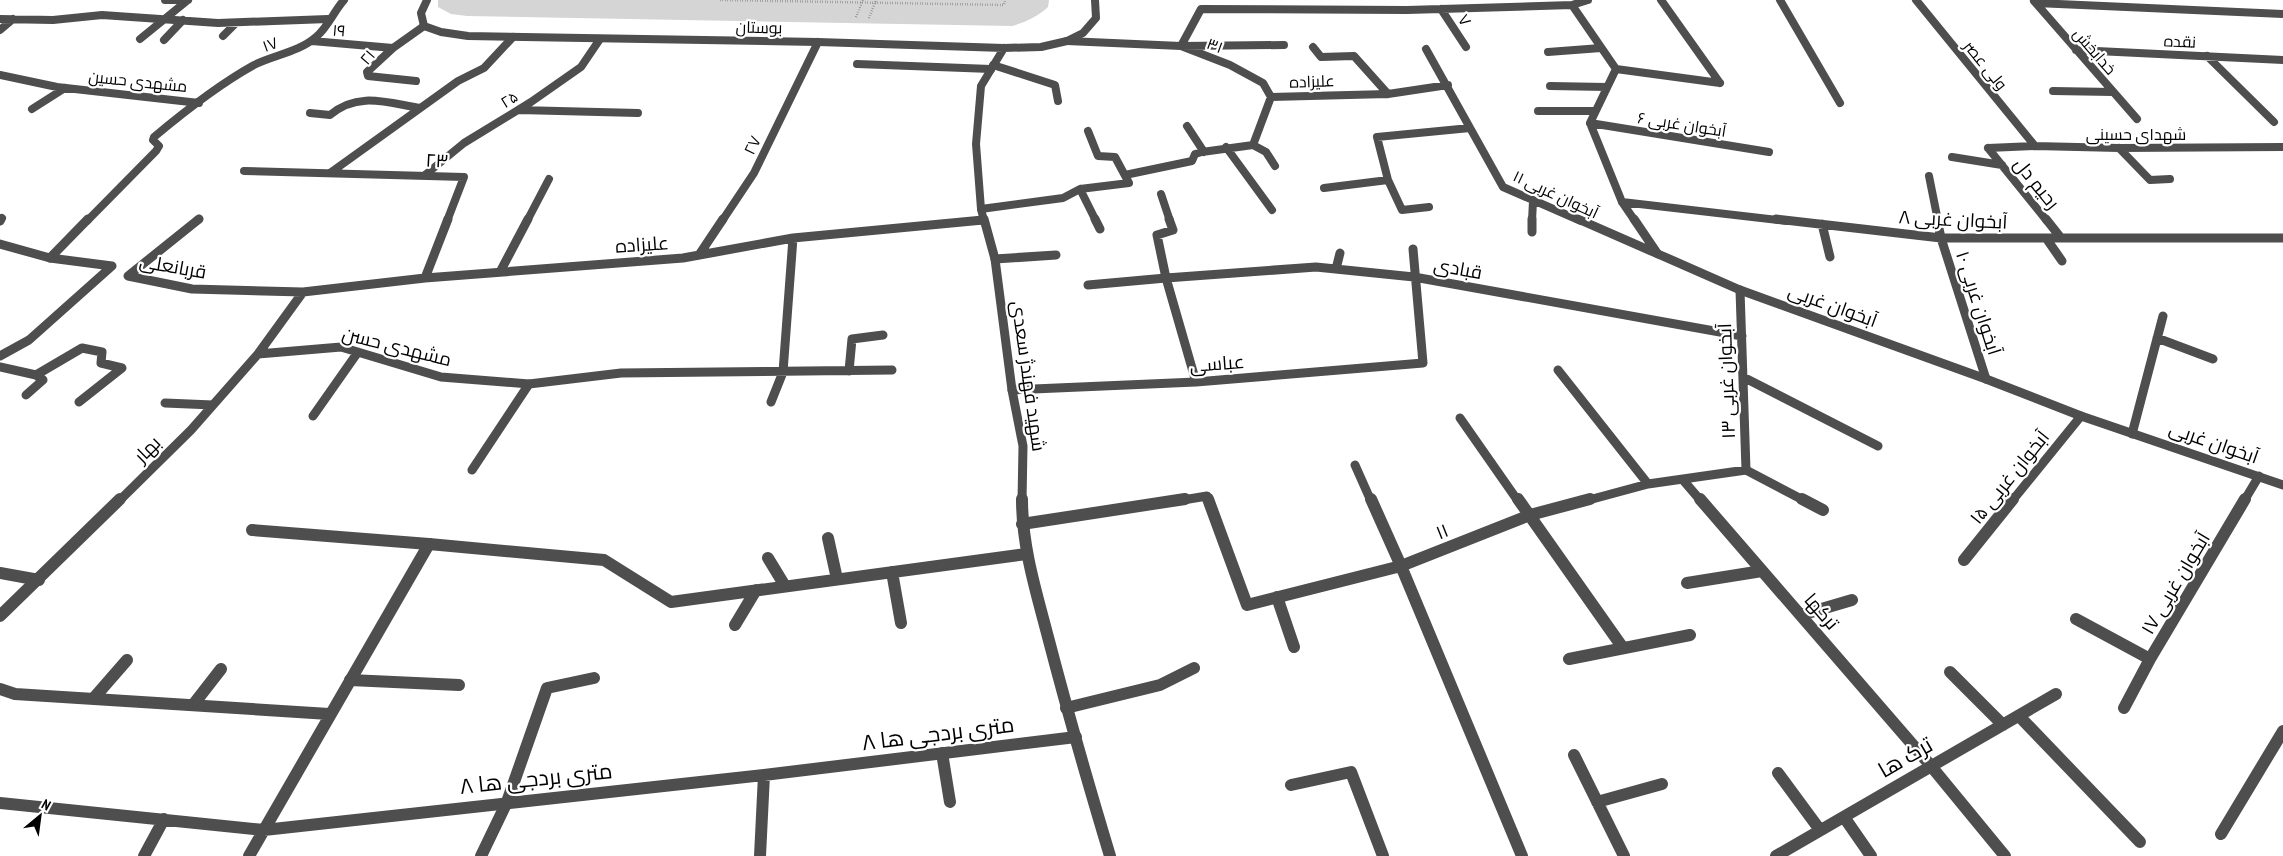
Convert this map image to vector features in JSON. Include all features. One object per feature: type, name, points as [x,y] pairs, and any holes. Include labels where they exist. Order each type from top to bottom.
[{"type":"street","points":[[165,0],[188,0]]},
{"type":"street","points":[[140,39],[188,0]]},
{"type":"street","points":[[424,26],[420,16],[422,5],[426,0]]},
{"type":"street","name":"بوستان","points":[[424,26],[441,32],[468,36],[818,42],[1004,48],[1041,47],[1067,41],[1083,33],[1096,18],[1095,0]]},
{"type":"street","points":[[1317,0],[1316,10],[1481,8],[1544,3],[1572,5],[1588,0]]},
{"type":"street","points":[[1405,0],[1407,10]]},
{"type":"street","points":[[1477,0],[1481,8]]},
{"type":"street","points":[[1572,5],[1616,69],[1720,82],[1661,0]]},
{"type":"street","points":[[1780,0],[1840,103]]},
{"type":"street","name":"ولی عصر","points":[[1916,0],[2035,146]]},
{"type":"street","points":[[2133,0],[2142,8]]},
{"type":"street","name":"۱۷","points":[[199,103],[270,58],[292,51],[312,41],[326,29],[328,19],[343,1]]},
{"type":"street","points":[[2035,2],[2283,14]]},
{"type":"street","name":"خدابخش","points":[[2035,2],[2137,119]]},
{"type":"street","name":"۳۱","points":[[1271,98],[1263,83],[1230,65],[1181,46],[1201,9],[1316,10]]},
{"type":"street","name":"۷","points":[[1442,9],[1466,47]]},
{"type":"street","points":[[0,19],[53,20],[102,15],[236,23],[328,19]]},
{"type":"street","points":[[0,30],[13,19]]},
{"type":"street","points":[[164,40],[184,20]]},
{"type":"street","points":[[223,36],[236,23]]},
{"type":"street","name":"۲۱","points":[[416,81],[368,76],[368,72],[393,48],[424,26]]},
{"type":"street","points":[[330,173],[458,81],[484,68],[512,37]]},
{"type":"street","name":"۲۵","points":[[425,175],[464,143],[518,110],[581,67],[600,39]]},
{"type":"street","name":"۱۹","points":[[312,41],[393,48]]},
{"type":"street","points":[[1067,41],[1181,46],[1284,45]]},
{"type":"street","name":"۲۷","points":[[699,255],[754,173],[818,42]]},
{"type":"street","points":[[1313,47],[1321,57],[1354,56],[1388,94]]},
{"type":"street","name":"شهید فهندژ سعدی","points":[[1004,48],[981,86],[976,144],[982,214],[995,259],[1012,390],[1023,446],[1022,524],[1026,554],[1066,708],[1110,856]]},
{"type":"street","points":[[1548,52],[1601,48]]},
{"type":"street","name":"آبخوان غربی ۱۱","points":[[1426,49],[1448,85],[1503,187],[1658,254]]},
{"type":"street","name":"نقده","points":[[2076,50],[2283,60]]},
{"type":"street","points":[[2207,56],[2274,122]]},
{"type":"street","points":[[857,64],[992,67],[1055,84],[1058,101]]},
{"type":"street","points":[[1616,69],[1590,123],[1622,202],[1658,254]]},
{"type":"street","name":"مشهدی حسین","points":[[0,74],[65,88],[199,103]]},
{"type":"street","name":"علیزاده","points":[[303,292],[425,278],[699,255],[793,238],[982,214],[1063,198],[1080,189],[1127,179],[1192,161],[1195,154],[1226,147],[1253,145],[1271,98],[1388,94],[1448,85]]},
{"type":"street","points":[[1550,86],[1607,87]]},
{"type":"street","points":[[32,109],[65,88]]},
{"type":"street","points":[[2053,91],[2113,92]]},
{"type":"street","points":[[310,113],[330,115],[337,109],[364,99],[420,108]]},
{"type":"street","name":"مشهدی حسین","points":[[50,258],[156,151],[159,146],[153,140],[154,137],[199,103]]},
{"type":"street","points":[[518,110],[638,113]]},
{"type":"street","points":[[1538,111],[1595,111]]},
{"type":"street","name":"آبخوان غربی ۶","points":[[1590,123],[1769,152]]},
{"type":"street","points":[[1187,126],[1204,152]]},
{"type":"street","points":[[1429,207],[1402,210],[1388,180],[1376,137],[1470,128]]},
{"type":"street","points":[[1088,131],[1098,156],[1114,157],[1127,179]]},
{"type":"street","points":[[1253,145],[1266,152],[1276,166]]},
{"type":"street","name":"شهدای حسینی","points":[[1988,148],[2035,146],[2118,148],[2283,147]]},
{"type":"street","points":[[1226,147],[1272,210]]},
{"type":"street","name":"رحیم دل","points":[[1988,148],[2060,238]]},
{"type":"street","points":[[2118,148],[2150,180],[2170,179]]},
{"type":"street","points":[[1952,157],[2002,166]]},
{"type":"street","name":"۲۳","points":[[244,171],[464,177],[425,278]]},
{"type":"street","name":"آبخوان غربی ۱۰","points":[[1929,176],[1941,238],[1986,378]]},
{"type":"street","points":[[500,272],[549,179]]},
{"type":"street","points":[[1324,188],[1388,180]]},
{"type":"street","points":[[1080,189],[1100,229]]},
{"type":"street","points":[[1161,194],[1173,230],[1157,235],[1166,278],[1196,382]]},
{"type":"street","points":[[1532,232],[1533,201]]},
{"type":"street","name":"آبخوان غربی ۸","points":[[1622,202],[1941,238],[2283,238]]},
{"type":"street","name":"قربانعلی","points":[[199,219],[128,276],[192,289],[303,292]]},
{"type":"street","points":[[1822,224],[1830,257]]},
{"type":"street","points":[[771,402],[783,372],[793,238]]},
{"type":"street","points":[[2046,238],[2062,261]]},
{"type":"street","points":[[0,244],[50,258],[112,266],[29,340],[0,356]]},
{"type":"street","points":[[1413,249],[1414,277]]},
{"type":"street","points":[[1336,269],[1340,253]]},
{"type":"street","points":[[995,259],[1056,254]]},
{"type":"street","name":"آبخوان غربی","points":[[1658,254],[1740,290],[1986,378],[2080,416],[2283,485]]},
{"type":"street","name":"قبادی","points":[[1088,285],[1316,268],[1336,269],[1414,277],[1742,336]]},
{"type":"street","name":"عباسی","points":[[1012,390],[1196,382],[1423,363],[1414,277]]},
{"type":"street","name":"آبخوان غربی ۱۳","points":[[1740,290],[1746,470]]},
{"type":"street","name":"بهار","points":[[0,616],[191,430],[258,354],[303,292]]},
{"type":"street","points":[[2132,434],[2163,316]]},
{"type":"street","points":[[849,371],[852,339],[883,335]]},
{"type":"street","points":[[2157,338],[2213,359]]},
{"type":"street","name":"مشهدی حسن","points":[[258,354],[340,347],[441,377],[529,384],[621,373],[892,370]]},
{"type":"street","points":[[36,375],[82,348],[102,352],[101,363],[122,368],[79,402]]},
{"type":"street","points":[[313,416],[358,352]]},
{"type":"street","points":[[0,367],[36,375],[43,380],[26,394]]},
{"type":"street","points":[[1558,370],[1648,484]]},
{"type":"street","points":[[1743,377],[1878,446]]},
{"type":"street","points":[[472,470],[529,384]]},
{"type":"street","points":[[165,403],[213,405]]},
{"type":"street","name":"آبخوان غربی ۱۵","points":[[1964,560],[2080,416]]},
{"type":"street","points":[[1460,418],[1623,648]]},
{"type":"street","points":[[1355,465],[1401,566],[1522,856]]},
{"type":"street","points":[[1746,470],[1823,510]]},
{"type":"street","name":"۱۱","points":[[1022,524],[1207,496],[1247,605],[1401,566],[1530,515],[1648,484],[1746,470]]},
{"type":"street","name":"آبخوان غربی ۱۷","points":[[2124,708],[2150,658],[2259,476]]},
{"type":"street","name":"ترکها","points":[[1683,480],[1931,766],[2005,856]]},
{"type":"street","points":[[252,530],[604,560],[671,602],[1026,554]]},
{"type":"street","points":[[828,538],[837,579]]},
{"type":"street","points":[[249,856],[329,714],[429,544]]},
{"type":"street","points":[[768,558],[785,586]]},
{"type":"street","points":[[1688,583],[1762,571]]},
{"type":"street","points":[[892,572],[901,623]]},
{"type":"street","points":[[0,573],[39,580]]},
{"type":"street","points":[[735,624],[756,590]]},
{"type":"street","points":[[1277,597],[1294,647]]},
{"type":"street","points":[[1801,615],[1852,600]]},
{"type":"street","points":[[2076,619],[2150,658]]},
{"type":"street","points":[[1569,660],[1690,636]]},
{"type":"street","points":[[93,699],[127,660]]},
{"type":"street","points":[[1066,708],[1160,685],[1194,668]]},
{"type":"street","points":[[193,705],[221,669]]},
{"type":"street","points":[[1950,672],[2003,725]]},
{"type":"street","points":[[481,856],[506,802],[547,688],[594,678]]},
{"type":"street","points":[[350,680],[459,684]]},
{"type":"street","points":[[0,689],[15,694],[329,714]]},
{"type":"street","name":"ترک ها","points":[[1776,856],[2056,694]]},
{"type":"street","points":[[2019,716],[2140,842]]},
{"type":"street","points":[[2221,834],[2283,731]]},
{"type":"street","name":"۸ متری بردجی ها","points":[[0,803],[264,830],[764,775],[1076,737]]},
{"type":"street","points":[[942,753],[950,802]]},
{"type":"street","points":[[1574,755],[1624,856]]},
{"type":"street","points":[[1291,785],[1351,772],[1383,856]]},
{"type":"street","points":[[1778,773],[1820,830]]},
{"type":"street","points":[[760,856],[764,775]]},
{"type":"street","points":[[1597,802],[1662,784]]},
{"type":"street","points":[[1844,817],[1871,856]]},
{"type":"street","points":[[144,856],[164,820]]},
{"type":"path","points":[[720,0],[876,1],[1004,5],[1005,0]]},
{"type":"path","points":[[856,17],[863,1]]},
{"type":"path","points":[[869,18],[876,1]]},
{"type":"shaded area","points":[[438,0],[1049,0],[1048,7],[1040,14],[1012,26],[467,16],[451,14],[438,7]]}]
